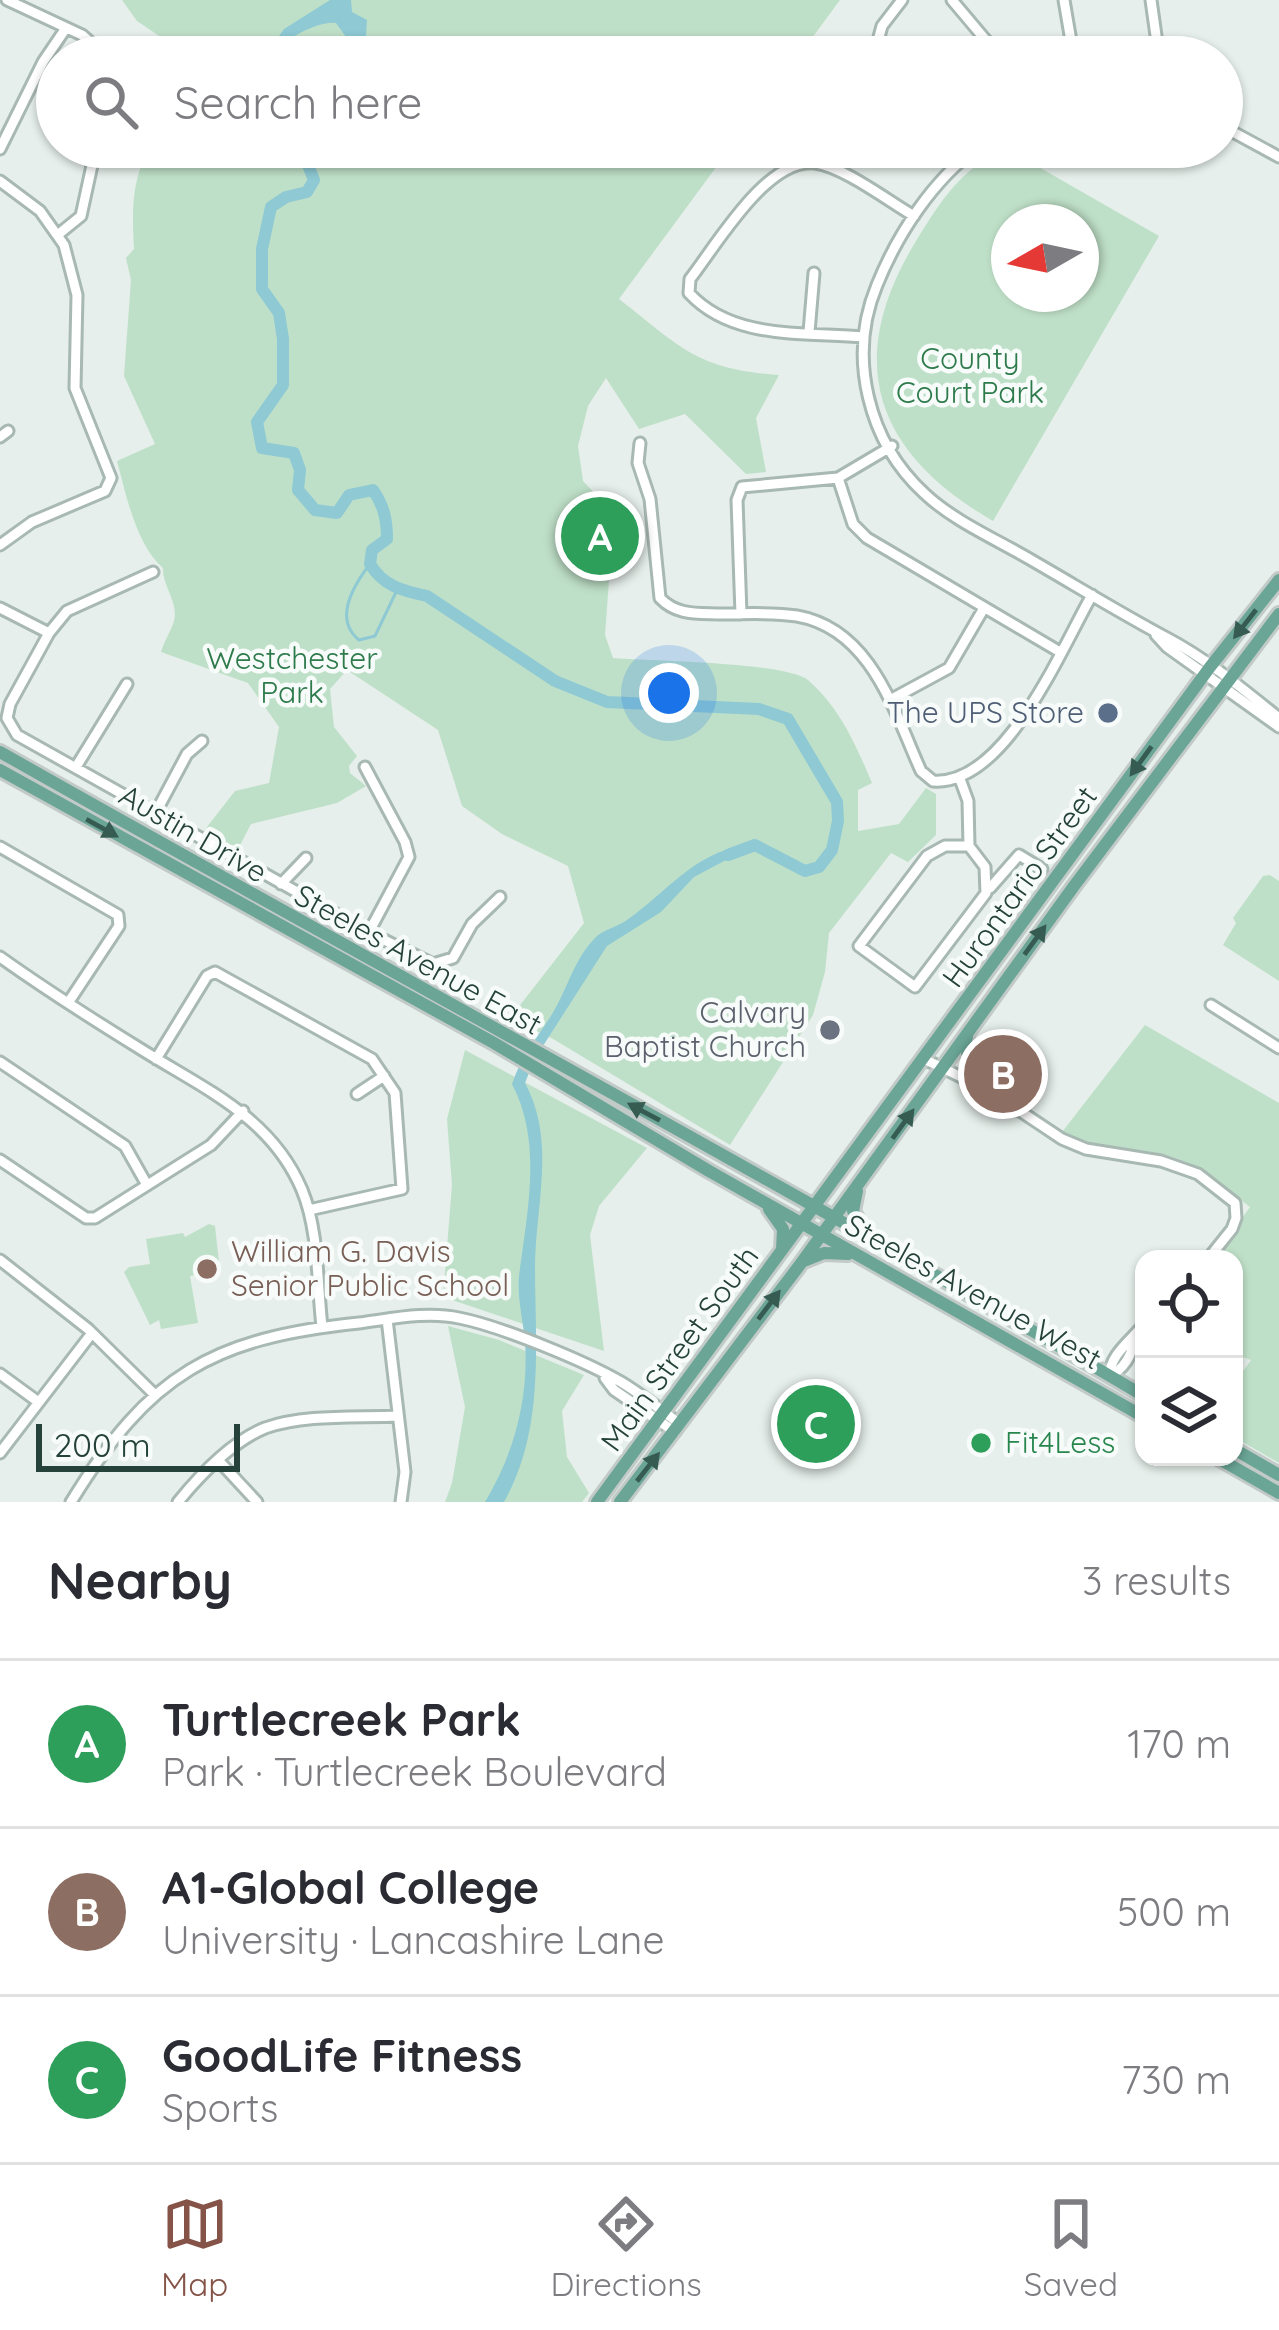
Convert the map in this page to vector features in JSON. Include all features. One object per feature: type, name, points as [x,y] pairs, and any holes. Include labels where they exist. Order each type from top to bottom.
[{"type":"main road","name":"Hurontario Street","points":[[802,1223],[1279,580]]},
{"type":"main road","name":"Hurontario Street","points":[[821,1234],[1279,614]]},
{"type":"main road","name":"Steeles Avenue East","points":[[0,752],[557,1072],[814,1207]]},
{"type":"main road","name":"Steeles Avenue East","points":[[0,770],[497,1038]]},
{"type":"main road","points":[[967,1035],[964,1048],[990,1091]]},
{"type":"main road","name":"Steeles Avenue East","points":[[557,1072],[802,1223]]},
{"type":"main road","points":[[776,1184],[812,1190],[842,1169]]},
{"type":"main road","points":[[862,1179],[853,1211],[860,1228],[874,1242]]},
{"type":"main road","points":[[762,1201],[780,1222],[782,1251]]},
{"type":"main road","name":"Steeles Avenue West","points":[[814,1207],[1135,1391]]},
{"type":"main road","name":"Steeles Avenue West","points":[[802,1223],[1135,1412]]},
{"type":"main road","name":"Main Street South","points":[[597,1502],[802,1223]]},
{"type":"main road","name":"Main Street South","points":[[620,1502],[821,1234]]},
{"type":"main road","points":[[799,1266],[824,1253],[855,1254]]},
{"type":"main road","points":[[971,1318],[1002,1314]]},
{"type":"main road","points":[[722,1332],[740,1345]]},
{"type":"main road","points":[[1101,1392],[1109,1376]]},
{"type":"main road","points":[[1243,1454],[1279,1475]]},
{"type":"main road","points":[[1232,1466],[1279,1493]]},
{"type":"street","points":[[7,0],[84,36]]},
{"type":"street","points":[[880,36],[902,0]]},
{"type":"street","points":[[952,0],[982,36]]},
{"type":"street","points":[[1064,0],[1070,36]]},
{"type":"street","points":[[1151,0],[1156,36]]},
{"type":"street","points":[[61,36],[66,28]]},
{"type":"street","points":[[0,148],[36,76]]},
{"type":"street","points":[[1243,137],[1279,157]]},
{"type":"street","points":[[60,233],[81,216],[91,168]]},
{"type":"street","points":[[796,168],[781,172],[757,190],[688,287],[693,298],[724,321],[863,337]]},
{"type":"street","points":[[826,168],[914,216]]},
{"type":"street","points":[[953,168],[914,216],[882,272],[863,337],[869,403],[890,448],[910,478],[946,510],[1152,631],[1279,727]]},
{"type":"street","points":[[0,181],[60,233],[74,270],[75,388],[110,483],[105,491],[32,522],[0,545]]},
{"type":"street","points":[[809,332],[814,273]]},
{"type":"street","points":[[640,443],[638,463],[650,499],[660,598],[687,613],[800,617],[836,630],[869,663],[925,776],[938,782],[960,779],[1002,748],[1092,596]]},
{"type":"street","points":[[741,614],[737,500],[742,487],[838,478],[890,448]]},
{"type":"street","points":[[838,478],[853,524],[867,538],[1060,652]]},
{"type":"street","points":[[0,608],[49,633],[73,607],[153,572]]},
{"type":"street","points":[[890,700],[949,668],[984,608]]},
{"type":"street","name":"Austin Drive","points":[[49,633],[10,704],[7,718],[17,735],[425,961],[441,964],[453,958],[472,924],[500,897]]},
{"type":"street","points":[[76,767],[127,684]]},
{"type":"street","points":[[1225,684],[1279,718]]},
{"type":"street","points":[[156,812],[187,754],[202,741]]},
{"type":"street","points":[[364,767],[410,857],[369,932]]},
{"type":"street","points":[[960,779],[968,801],[972,849],[986,867],[986,893]]},
{"type":"street","points":[[1003,871],[972,849],[945,846],[927,856],[859,946],[915,987],[1019,855],[1042,869]]},
{"type":"street","points":[[0,847],[118,914],[119,926],[68,1003]]},
{"type":"street","points":[[281,884],[306,858]]},
{"type":"street","points":[[0,957],[243,1111],[300,1185],[309,1210],[322,1327]]},
{"type":"street","points":[[156,1059],[207,976],[215,971],[371,1059],[395,1093],[402,1189],[309,1210]]},
{"type":"street","points":[[1211,1005],[1279,1048]]},
{"type":"street","points":[[924,1059],[990,1091],[1062,1139],[1086,1149],[1161,1161],[1198,1174],[1235,1202],[1237,1218],[1214,1250]]},
{"type":"street","points":[[0,1062],[125,1145],[147,1184]]},
{"type":"street","points":[[357,1094],[384,1076]]},
{"type":"street","points":[[0,1160],[86,1218],[101,1216],[211,1144],[243,1111]]},
{"type":"street","points":[[0,1260],[92,1333],[155,1395]]},
{"type":"street","points":[[71,1502],[155,1395],[196,1364],[254,1339],[387,1319],[457,1317],[511,1335],[602,1373],[614,1390],[678,1428]]},
{"type":"street","points":[[387,1319],[405,1472],[401,1502]]},
{"type":"street","points":[[0,1454],[92,1333]]},
{"type":"street","points":[[1109,1376],[1110,1366],[1135,1336]]},
{"type":"street","points":[[0,1373],[38,1401]]},
{"type":"street","points":[[178,1502],[219,1461],[265,1428],[398,1416]]},
{"type":"street","points":[[219,1461],[257,1502]]},
{"type":"green space","points":[[122,0],[840,0],[813,36],[159,36],[137,21]]},
{"type":"green space","name":"Westchester Park","points":[[141,168],[716,168],[619,299],[692,353],[728,367],[779,375],[756,418],[766,472],[746,474],[685,414],[639,429],[606,378],[588,406],[578,446],[583,481],[606,505],[610,567],[605,635],[613,658],[773,669],[808,680],[838,715],[872,783],[858,790],[858,831],[899,824],[926,788],[936,794],[936,835],[908,862],[891,853],[829,933],[813,1015],[730,1145],[510,1018],[584,923],[568,866],[502,834],[462,806],[438,730],[347,670],[330,689],[334,727],[357,756],[350,773],[366,786],[337,803],[251,824],[237,851],[203,832],[235,791],[269,783],[279,727],[248,683],[161,652],[174,621],[174,608],[163,568],[133,518],[117,461],[155,444],[124,376],[131,280],[126,258],[134,249],[136,184]]},
{"type":"green space","name":"County Court Park","points":[[973,168],[1041,168],[1159,236],[993,521],[920,465],[897,434],[882,400],[877,364],[880,326],[893,285],[935,211]]},
{"type":"green space","points":[[1263,876],[1279,881],[1279,981],[1223,945],[1236,923],[1233,918]]},
{"type":"green space","points":[[1145,1025],[1279,1103],[1279,1463],[1243,1442],[1243,1371],[1251,1360],[1243,1357],[1243,1250],[1219,1250],[1250,1207],[1175,1158],[1059,1136]]},
{"type":"green space","points":[[465,1050],[647,1148],[599,1206],[590,1235],[604,1351],[443,1297],[452,1185],[447,1119]]},
{"type":"green space","points":[[209,1224],[215,1226],[220,1271],[190,1276],[198,1323],[161,1329],[159,1320],[150,1325],[124,1272],[150,1264],[146,1239],[183,1233],[185,1237]]},
{"type":"green space","points":[[448,1326],[499,1340],[584,1375],[562,1411],[567,1457],[589,1493],[582,1502],[445,1502],[465,1407]]},
{"type":"water","points":[[330,0],[351,0],[352,12],[367,20],[366,36],[345,36],[336,23],[279,36]]},
{"type":"water","points":[[743,846],[743,851],[694,877],[661,912],[607,946],[534,1060],[525,1083],[542,1149],[532,1416],[517,1474],[504,1502],[485,1502],[511,1445],[525,1383],[519,1284],[530,1154],[522,1107],[512,1084],[595,938],[627,920],[695,865]]},
{"type":"waterway","points":[[309,168],[314,180],[307,192],[271,207],[262,249],[262,289],[279,313],[283,339],[283,385],[257,422],[262,448],[294,453],[300,470],[298,490],[315,510],[337,513],[349,495],[373,490],[387,532],[387,539],[372,550],[370,564],[381,578],[427,596],[555,681],[607,702],[759,709],[788,719],[837,802],[832,850],[819,867],[805,871],[755,845],[728,855]]},
{"type":"waterway","points":[[370,564],[348,602],[347,622],[359,640],[375,636],[398,588]]},
{"type":"place","name":"Turtlecreek Park","points":[[600,536]]},
{"type":"place","name":"The UPS Store","points":[[1108,713]]},
{"type":"place","name":"Calvary Baptist Church","points":[[830,1030]]},
{"type":"place","name":"A1-Global College","points":[[1003,1074]]},
{"type":"place","name":"William G. Davis Senior Public School","points":[[207,1269]]},
{"type":"place","name":"GoodLife Fitness","points":[[816,1424]]},
{"type":"place","name":"Fit4Less","points":[[981,1443]]}]
